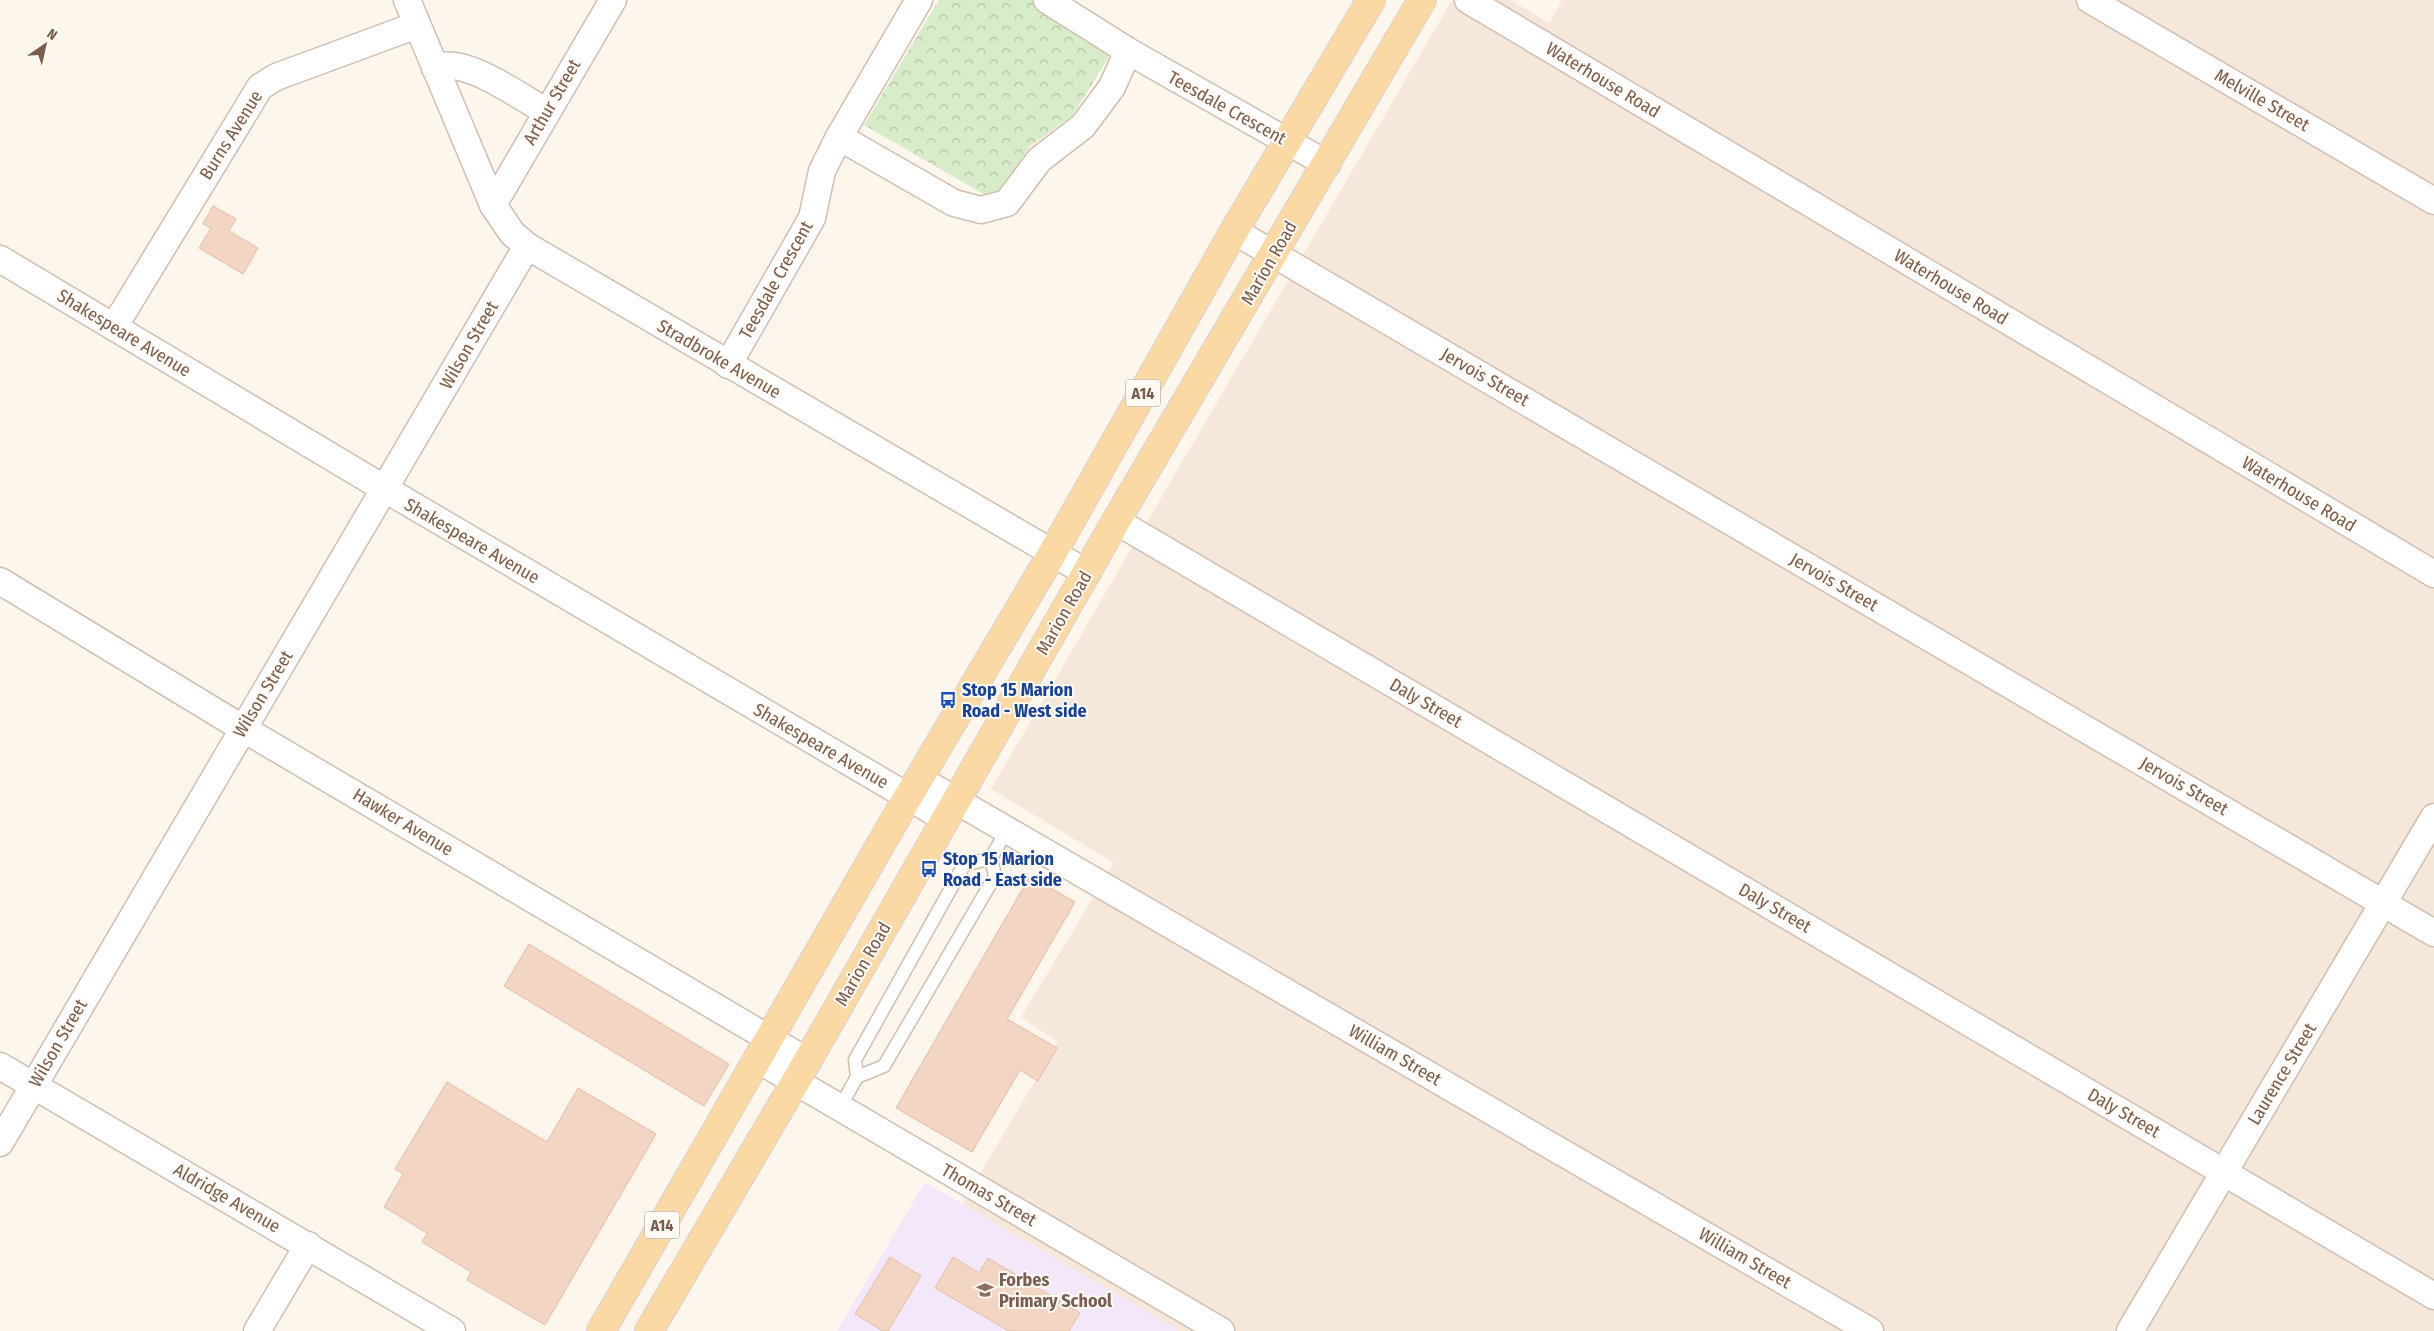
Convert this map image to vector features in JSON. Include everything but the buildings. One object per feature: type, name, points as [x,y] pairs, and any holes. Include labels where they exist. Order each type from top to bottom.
[{"type":"main road","name":"A14","points":[[601,1331],[914,788],[1052,554],[1234,231],[1371,0]]},
{"type":"main road","name":"Marion Road","points":[[649,1331],[952,810],[1116,521],[1422,0]]},
{"type":"street","name":"Stradbroke Avenue","points":[[407,0],[493,204],[512,234],[527,246],[728,365],[1087,573]]},
{"type":"street","name":"Arthur Street","points":[[493,204],[612,0]]},
{"type":"street","name":"Teesdale Crescent","points":[[728,365],[812,218],[822,171],[839,137],[919,0]]},
{"type":"street","name":"Teesdale Crescent","points":[[1047,0],[1128,51],[1326,164]]},
{"type":"street","name":"Waterhouse Road","points":[[1468,0],[2434,574]]},
{"type":"street","name":"Melville Street","points":[[2090,0],[2434,200]]},
{"type":"street","name":"Burns Avenue","points":[[114,327],[244,110],[260,87],[276,77],[417,25]]},
{"type":"street","points":[[839,137],[954,203],[981,210],[1007,203],[1039,160],[1083,126],[1112,87],[1128,51]]},
{"type":"street","points":[[435,68],[442,64],[473,70],[547,112]]},
{"type":"street","name":"Jervois Street","points":[[1234,231],[2434,933]]},
{"type":"street","name":"Wilson Street","points":[[0,1143],[242,728],[527,246]]},
{"type":"street","name":"Shakespeare Avenue","points":[[0,259],[385,489],[914,788]]},
{"type":"street","name":"Daly Street","points":[[1116,521],[2434,1296]]},
{"type":"street","name":"Hawker Avenue","points":[[0,581],[763,1049]]},
{"type":"street","name":"William Street","points":[[914,788],[952,810],[1006,830],[1870,1331]]},
{"type":"street","name":"Laurence Street","points":[[2130,1331],[2434,817]]},
{"type":"street","name":"Thomas Street","points":[[763,1049],[801,1071],[840,1107],[1221,1331]]},
{"type":"street","name":"Aldridge Avenue","points":[[0,1066],[452,1331]]},
{"type":"street","points":[[258,1331],[308,1245]]},
{"type":"lane","points":[[840,1107],[857,1077],[855,1060],[964,865],[990,858],[1006,830]]},
{"type":"lane","points":[[857,1077],[884,1066],[995,876],[990,858]]},
{"type":"shaded area","points":[[1452,0],[1511,0],[1549,23],[1562,0],[2434,0],[2434,1331],[1179,1331],[962,1204],[1058,1042],[1021,1017],[1114,863],[991,789]]},
{"type":"shaded area","name":"Forbes Primary School","points":[[925,1182],[1179,1331],[837,1331]]},
{"type":"green space","points":[[939,0],[1031,0],[1114,49],[1072,116],[1029,147],[994,200],[864,125]]},
{"type":"place","name":"Stop 15 Marion Road - West side","points":[[948,700]]},
{"type":"place","name":"Stop 15 Marion Road - East side","points":[[929,869]]},
{"type":"place","name":"Forbes Primary School","points":[[985,1290]]}]
